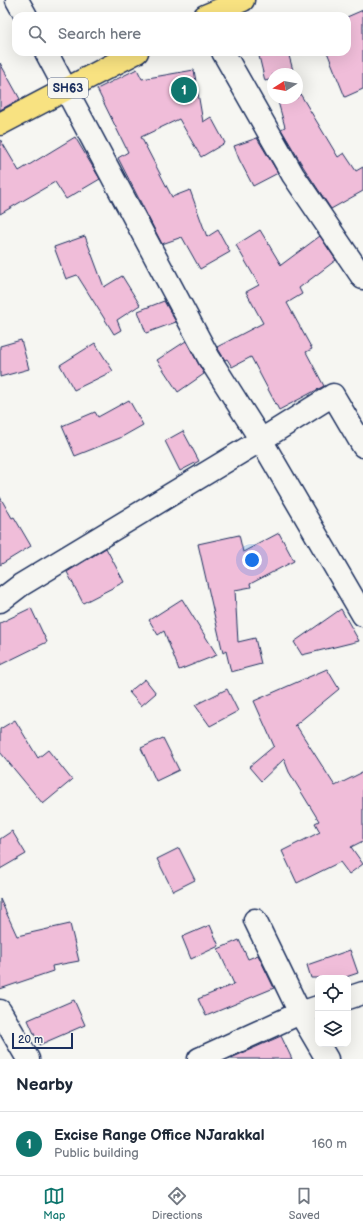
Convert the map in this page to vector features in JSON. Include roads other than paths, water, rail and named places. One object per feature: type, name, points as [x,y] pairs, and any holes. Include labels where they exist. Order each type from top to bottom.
[{"type":"main road","points":[[214,12],[243,0]]},
{"type":"main road","name":"SH63","points":[[0,124],[129,56]]},
{"type":"street","points":[[17,0],[24,12]]},
{"type":"street","points":[[48,56],[209,358],[261,440],[363,615]]},
{"type":"street","points":[[225,56],[293,175],[363,278]]},
{"type":"street","points":[[0,601],[21,585],[333,395],[363,446]]},
{"type":"street","points":[[255,920],[309,1010],[327,1059]]},
{"type":"street","points":[[351,997],[363,993]]},
{"type":"street","points":[[199,1059],[309,1010]]},
{"type":"street","points":[[0,1011],[28,1059]]},
{"type":"place","name":"Excise Range Office NJarakkal","points":[[184,90]]}]
